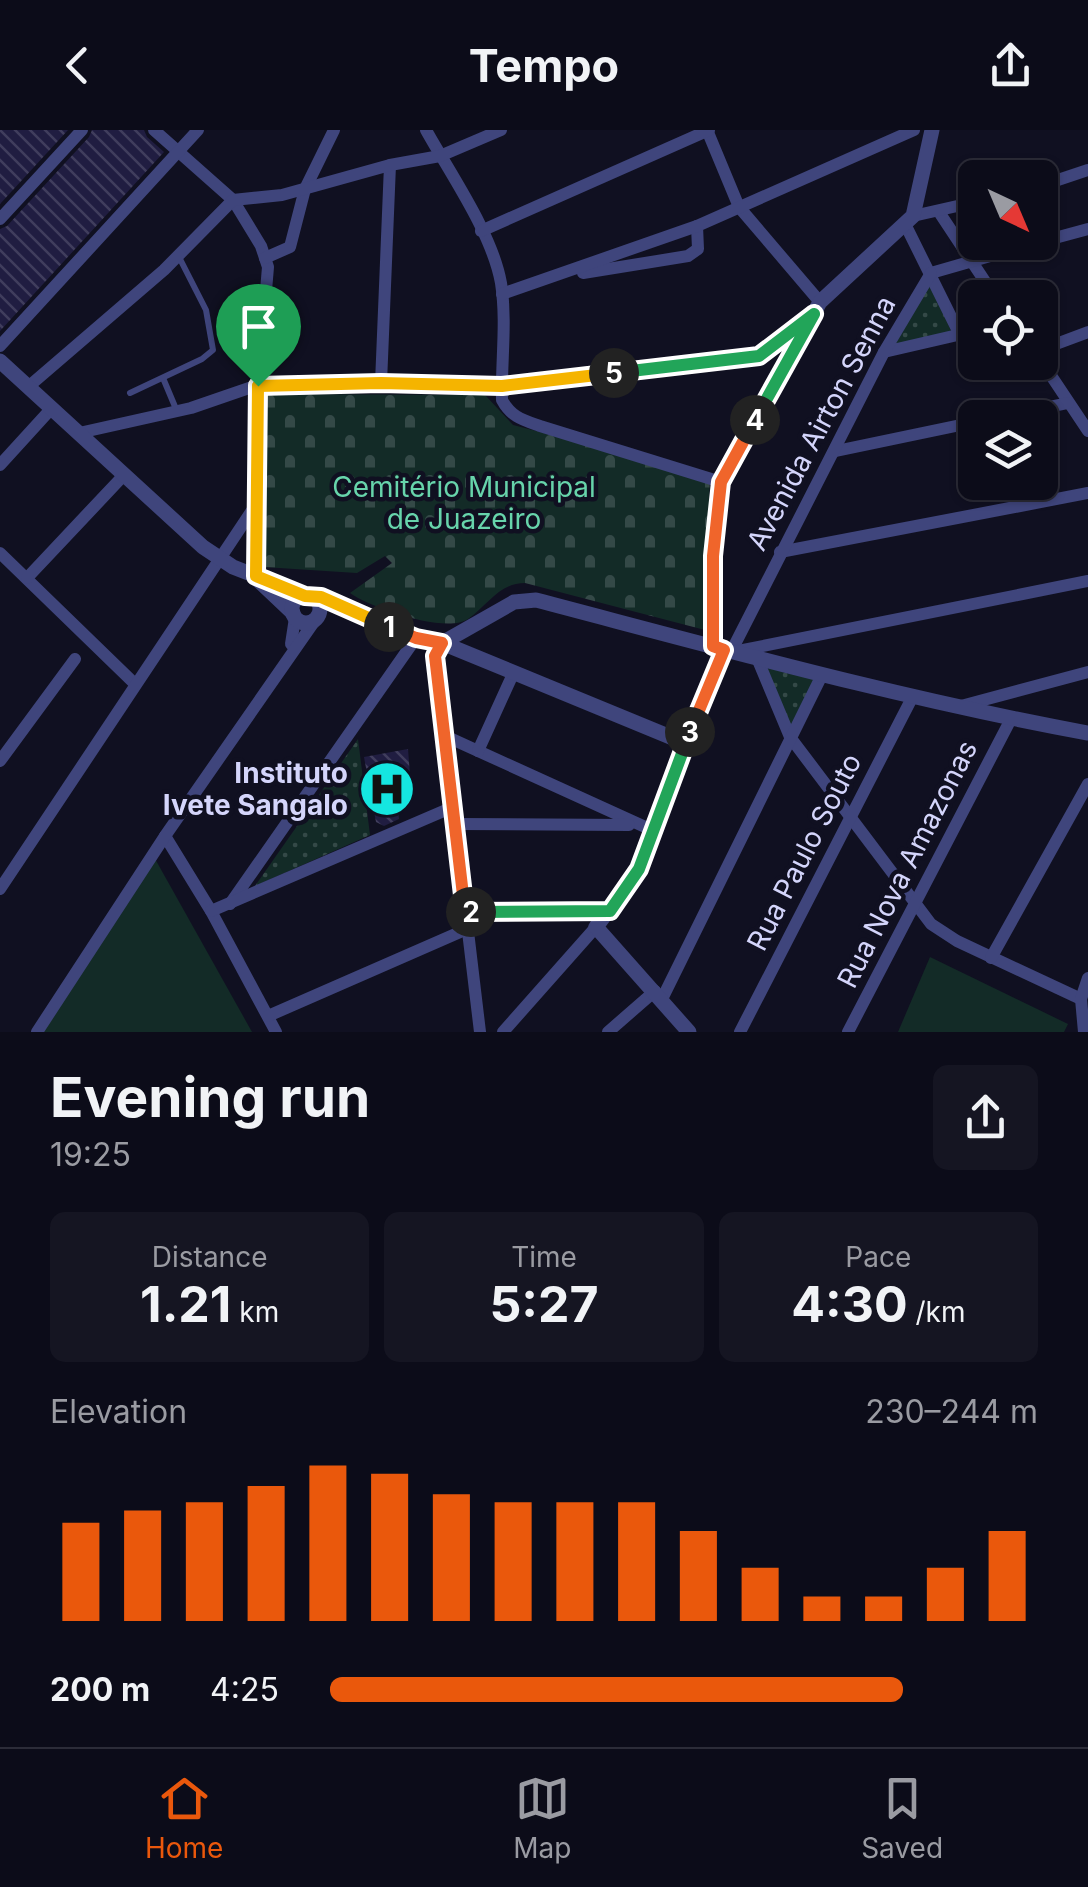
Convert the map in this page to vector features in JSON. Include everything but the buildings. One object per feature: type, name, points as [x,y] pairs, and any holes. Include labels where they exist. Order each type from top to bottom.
[{"type":"street","points":[[0,219],[82,130]]},
{"type":"street","points":[[154,130],[232,200],[261,246],[268,267],[258,386],[256,576],[302,623],[342,608]]},
{"type":"street","points":[[0,346],[198,130]]},
{"type":"street","points":[[265,258],[290,247],[305,189],[334,130]]},
{"type":"street","points":[[426,130],[498,271],[502,294],[502,400],[516,418],[721,482]]},
{"type":"street","points":[[28,387],[178,256],[232,200],[282,195],[440,156],[501,130]]},
{"type":"street","points":[[481,232],[708,130],[738,207],[817,308]]},
{"type":"street","points":[[932,130],[910,221],[958,332]]},
{"type":"street","points":[[502,294],[696,226],[909,131]]},
{"type":"street","points":[[381,383],[390,166]]},
{"type":"street","points":[[1058,180],[1088,170]]},
{"type":"street","points":[[79,433],[176,411],[258,386],[502,386],[754,357],[764,354],[817,308],[910,221],[958,207]]},
{"type":"street","points":[[939,212],[984,280]]},
{"type":"street","points":[[566,274],[622,269],[688,256],[698,249],[696,226]]},
{"type":"street","points":[[1058,237],[1088,229]]},
{"type":"street","points":[[931,273],[975,260]]},
{"type":"street","name":"Avenida Airton Senna","points":[[685,743],[722,650],[836,451],[884,352],[931,273]]},
{"type":"street","points":[[722,650],[713,556],[721,482],[817,308]]},
{"type":"street","points":[[1058,343],[1088,332]]},
{"type":"street","points":[[884,352],[958,336]]},
{"type":"street","points":[[0,360],[219,559],[310,597],[320,606],[318,617],[299,647],[165,836],[37,1032]]},
{"type":"street","points":[[1053,380],[1068,403],[1083,413],[1088,431]]},
{"type":"street","points":[[1058,405],[1068,403]]},
{"type":"street","points":[[0,465],[52,409]]},
{"type":"street","points":[[836,451],[958,426]]},
{"type":"street","points":[[27,578],[124,475]]},
{"type":"street","points":[[780,552],[1088,493]]},
{"type":"street","points":[[0,889],[256,504]]},
{"type":"street","points":[[0,553],[135,684]]},
{"type":"street","points":[[722,650],[1088,581]]},
{"type":"street","points":[[295,648],[291,644],[294,604],[321,597],[685,743],[639,869],[596,928],[503,1032]]},
{"type":"street","points":[[480,1032],[435,656],[442,643],[514,602],[536,600],[822,675],[1088,733]]},
{"type":"street","points":[[230,904],[416,638]]},
{"type":"street","points":[[757,658],[790,737],[913,904],[942,934],[1081,1000]]},
{"type":"street","points":[[0,761],[75,660]]},
{"type":"street","points":[[961,706],[1088,672]]},
{"type":"street","points":[[478,751],[513,674]]},
{"type":"street","points":[[608,1032],[658,995],[822,675]]},
{"type":"street","name":"Rua Paulo Souto","points":[[740,1032],[913,696]]},
{"type":"street","name":"Rua Nova Amazonas","points":[[848,1032],[1011,719]]},
{"type":"street","points":[[443,736],[654,831]]},
{"type":"street","points":[[992,958],[1088,784]]},
{"type":"street","points":[[211,911],[453,807]]},
{"type":"street","points":[[456,824],[637,825]]},
{"type":"street","points":[[165,836],[211,911],[276,1032]]},
{"type":"street","points":[[465,912],[610,911]]},
{"type":"street","points":[[596,928],[690,1032]]},
{"type":"street","points":[[268,1016],[467,930]]},
{"type":"street","points":[[1084,1032],[1081,1000],[1088,978]]},
{"type":"lane","points":[[130,394],[202,360],[214,346],[206,310],[178,256]]},
{"type":"lane","points":[[164,378],[176,411]]},
{"type":"green space","points":[[930,283],[952,333],[888,348]]},
{"type":"green space","name":"Cemitério Municipal de Juazeiro","points":[[267,394],[485,395],[513,425],[710,476],[705,630],[525,583],[501,591],[468,619],[457,623],[427,621],[374,606],[350,593],[392,563],[385,556],[357,573],[264,567]]},
{"type":"green space","points":[[757,658],[822,675],[790,737]]},
{"type":"green space","points":[[358,739],[370,835],[255,886]]},
{"type":"green space","points":[[154,857],[252,1032],[39,1032]]},
{"type":"green space","points":[[930,957],[1068,1024],[1064,1032],[898,1032]]},
{"type":"place","name":"Instituto Ivete Sangalo","points":[[387,789]]},
{"type":"route","points":[[814,314],[721,482],[713,556],[713,646],[724,650],[639,869],[610,911],[465,912],[435,656],[442,643],[416,638],[321,597],[305,596],[256,576],[258,386],[502,386],[754,357],[764,354],[814,314]]}]
